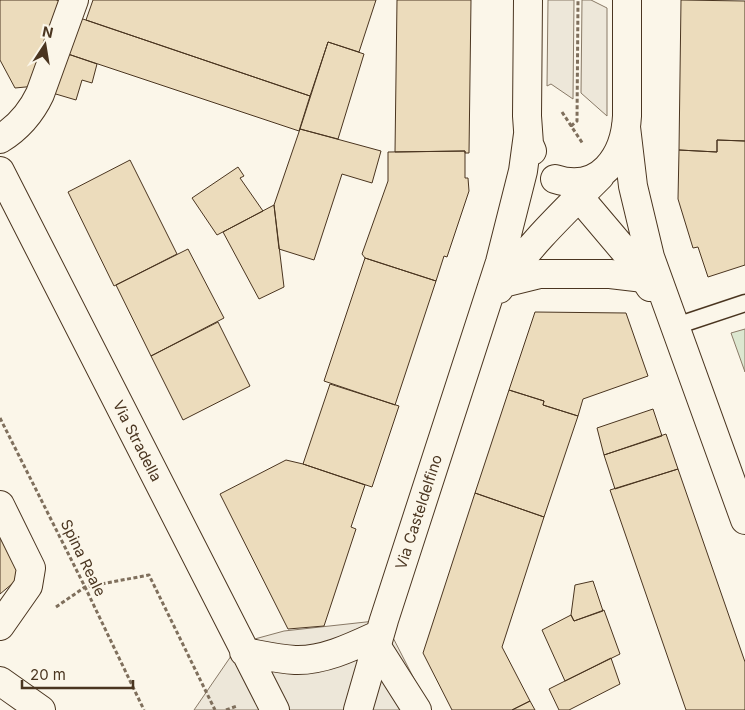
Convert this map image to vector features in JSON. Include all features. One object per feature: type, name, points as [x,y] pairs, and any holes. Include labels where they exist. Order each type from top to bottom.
[{"type":"street","points":[[0,139],[16,128],[34,106],[74,0]]},
{"type":"street","points":[[528,0],[528,134],[532,152],[538,164],[579,197],[605,226],[644,278],[676,326]]},
{"type":"street","points":[[627,0],[626,127],[631,173],[642,228],[650,257],[745,520]]},
{"type":"street","name":"Via Casteldelfino","points":[[483,314],[513,268],[538,239],[601,175],[617,155],[622,145],[626,127]]},
{"type":"street","name":"Via Casteldelfino","points":[[358,710],[378,640],[500,262],[523,171],[528,134]]},
{"type":"street","name":"Via Stradella","points":[[0,171],[275,710]]},
{"type":"street","points":[[555,178],[576,183],[590,181],[601,175]]},
{"type":"street","points":[[503,283],[540,274],[610,274],[644,278]]},
{"type":"street","points":[[0,504],[32,568],[28,586],[0,626]]},
{"type":"street","points":[[244,652],[286,659],[311,659],[378,640],[417,710]]},
{"type":"street","points":[[0,681],[41,710]]},
{"type":"lane","points":[[676,326],[745,302]]},
{"type":"path","points":[[570,126],[577,121],[578,0]]},
{"type":"path","points":[[558,106],[583,144],[592,144]]},
{"type":"path","name":"Spina Reale","points":[[0,418],[144,710]]},
{"type":"path","points":[[85,587],[149,575],[215,710]]},
{"type":"green space","points":[[745,329],[745,372],[731,333]]},
{"type":"shaded area","points":[[548,0],[574,0],[573,99],[551,84],[547,86]]},
{"type":"shaded area","points":[[582,0],[591,0],[607,8],[607,116],[581,93]]},
{"type":"shaded area","points":[[384,620],[430,710],[194,710],[240,643],[284,631]]},
{"type":"building","points":[[0,0],[56,0],[64,3],[36,86],[15,88],[0,60]]},
{"type":"building","points":[[93,0],[376,0],[359,52],[328,42],[310,96],[86,20]]},
{"type":"building","points":[[397,0],[471,0],[469,153],[465,153],[465,151],[395,152]]},
{"type":"building","points":[[681,0],[745,1],[745,141],[717,140],[717,152],[679,150]]},
{"type":"building","points":[[74,16],[310,96],[299,131],[62,52]]},
{"type":"building","points":[[328,42],[364,54],[338,139],[300,129]]},
{"type":"building","points":[[62,52],[97,64],[92,83],[82,80],[76,100],[49,92]]},
{"type":"building","points":[[300,129],[381,151],[372,183],[342,174],[314,260],[279,249],[274,205]]},
{"type":"building","points":[[717,140],[745,141],[745,265],[708,277],[698,247],[693,248],[678,199],[679,150],[717,152]]},
{"type":"building","points":[[465,151],[465,178],[468,178],[469,191],[447,257],[444,256],[436,281],[365,258],[362,254],[388,181],[388,152]]},
{"type":"building","points":[[130,160],[177,254],[114,286],[68,192]]},
{"type":"building","points":[[238,167],[244,176],[240,178],[263,211],[217,235],[192,198]]},
{"type":"building","points":[[274,205],[284,287],[259,299],[223,232]]},
{"type":"building","points":[[188,249],[224,318],[151,356],[116,285]]},
{"type":"building","points":[[365,258],[436,281],[395,405],[324,381]]},
{"type":"building","points":[[535,312],[626,313],[648,376],[583,399],[578,416],[543,405],[544,401],[509,390]]},
{"type":"building","points":[[218,322],[250,386],[183,420],[151,356]]},
{"type":"building","points":[[330,384],[399,406],[372,487],[303,464]]},
{"type":"building","points":[[509,390],[544,401],[543,405],[578,416],[544,517],[475,493]]},
{"type":"building","points":[[653,409],[662,436],[604,455],[597,428]]},
{"type":"building","points":[[666,434],[678,469],[615,489],[604,455]]},
{"type":"building","points":[[286,460],[365,485],[351,527],[356,529],[324,626],[288,629],[220,494]]},
{"type":"building","points":[[678,469],[745,662],[745,710],[686,710],[610,490]]},
{"type":"building","points":[[475,493],[544,517],[502,647],[530,701],[512,710],[452,710],[423,653]]},
{"type":"building","points":[[0,505],[31,568],[0,594]]},
{"type":"building","points":[[593,581],[603,611],[574,621],[571,615],[575,585]]},
{"type":"building","points":[[604,610],[620,654],[565,681],[542,630],[571,615],[574,621]]},
{"type":"building","points":[[611,658],[620,684],[569,710],[559,710],[549,689]]},
{"type":"building","points":[[530,701],[535,710],[512,710]]}]
